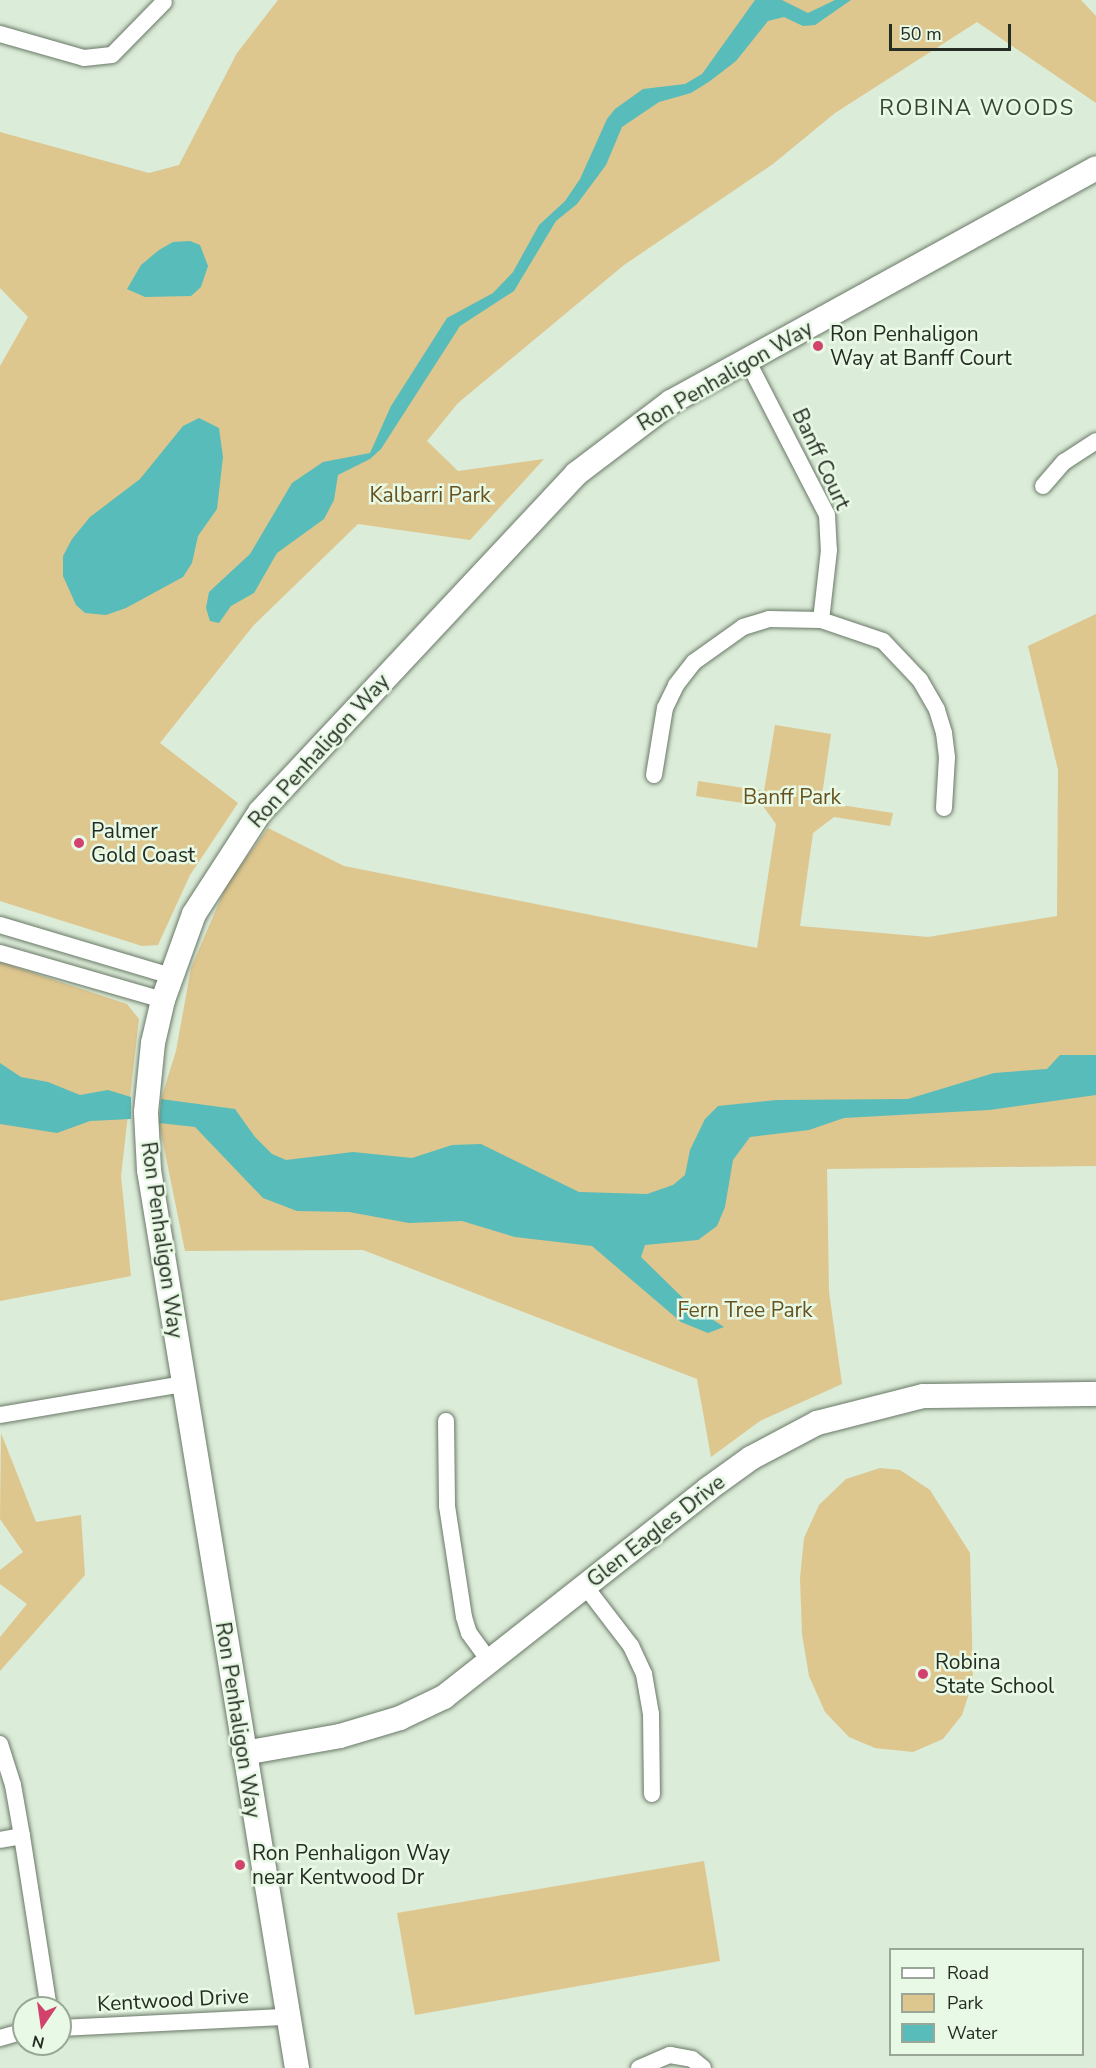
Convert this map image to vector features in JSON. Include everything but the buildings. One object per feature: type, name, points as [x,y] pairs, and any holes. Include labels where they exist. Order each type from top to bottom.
[{"type":"street","points":[[0,34],[84,58],[112,55],[169,1]]},
{"type":"street","name":"Ron Penhaligon Way","points":[[297,2068],[183,1384],[146,1136],[153,1043],[163,1000],[194,914],[260,812],[576,474],[617,440],[671,402],[1096,168]]},
{"type":"street","name":"Banff Court","points":[[747,360],[827,515],[829,550],[821,620]]},
{"type":"street","points":[[1043,486],[1064,462],[1096,441]]},
{"type":"street","points":[[654,775],[665,708],[676,685],[694,662],[742,627],[769,619],[821,620],[883,641],[920,680],[937,710],[944,734],[947,757],[944,808]]},
{"type":"street","points":[[0,925],[171,976]]},
{"type":"street","points":[[0,952],[163,1000]]},
{"type":"street","points":[[0,1415],[183,1384]]},
{"type":"street","name":"Glen Eagles Drive","points":[[244,1753],[340,1736],[400,1718],[444,1696],[734,1471],[817,1423],[923,1396],[1096,1394]]},
{"type":"street","points":[[446,1421],[447,1506],[464,1617],[469,1633],[489,1661]]},
{"type":"street","points":[[585,1586],[631,1646],[644,1674],[651,1714],[652,1794]]},
{"type":"street","points":[[0,1744],[14,1785],[47,1996]]},
{"type":"street","points":[[0,1840],[22,1836]]},
{"type":"street","name":"Kentwood Drive","points":[[72,2027],[288,2017]]},
{"type":"street","points":[[639,2068],[670,2055],[692,2059],[703,2068]]},
{"type":"green space","name":"Kalbarri Park","points":[[278,0],[1081,0],[1096,16],[1096,103],[977,22],[835,113],[773,164],[624,265],[458,403],[427,441],[458,471],[544,459],[470,540],[358,524],[253,626],[160,743],[238,803],[190,875],[158,945],[142,946],[0,901],[0,366],[28,317],[0,288],[0,132],[149,173],[179,165],[237,53]]},
{"type":"green space","points":[[1096,614],[1096,1166],[827,1169],[829,1292],[842,1384],[760,1421],[711,1457],[697,1379],[363,1250],[185,1251],[159,1123],[161,1099],[176,1051],[191,968],[227,884],[268,828],[344,866],[757,948],[776,824],[763,806],[696,796],[698,781],[764,791],[775,725],[831,734],[821,802],[893,813],[890,826],[834,817],[813,833],[800,926],[928,937],[1057,916],[1058,770],[1028,646]]},
{"type":"green space","points":[[0,962],[127,1004],[139,1019],[121,1176],[131,1276],[0,1301]]},
{"type":"green space","points":[[1,1433],[36,1522],[81,1515],[85,1575],[0,1671],[0,1637],[27,1604],[0,1584],[0,1570],[23,1552],[0,1519]]},
{"type":"green space","points":[[880,1468],[900,1470],[930,1490],[970,1553],[973,1681],[962,1715],[943,1739],[913,1752],[875,1748],[849,1737],[825,1712],[809,1676],[802,1634],[800,1578],[804,1538],[819,1505],[846,1479]]},
{"type":"green space","points":[[704,1861],[720,1961],[415,2015],[397,1913]]},
{"type":"water","points":[[755,0],[782,0],[808,13],[835,0],[851,0],[815,25],[803,26],[784,17],[768,21],[736,61],[710,81],[691,93],[659,102],[622,127],[606,165],[577,204],[556,221],[514,291],[460,326],[381,449],[370,459],[338,475],[334,500],[324,519],[277,553],[254,593],[231,606],[219,623],[210,621],[206,608],[209,592],[250,554],[292,483],[323,462],[370,453],[391,406],[447,318],[493,293],[513,272],[539,225],[565,201],[580,179],[607,119],[615,109],[643,89],[685,84],[702,74]]},
{"type":"water","points":[[190,241],[200,245],[208,266],[201,287],[191,296],[145,297],[127,289],[141,265],[159,250],[173,242]]},
{"type":"water","points":[[199,418],[219,428],[223,457],[217,509],[198,536],[192,563],[183,577],[126,608],[106,615],[85,613],[76,605],[63,576],[63,556],[72,539],[90,517],[140,479],[183,426]]},
{"type":"water","points":[[1060,1055],[1096,1055],[1096,1095],[989,1110],[844,1118],[809,1130],[750,1137],[733,1160],[725,1207],[717,1226],[698,1240],[645,1245],[641,1257],[689,1304],[724,1327],[708,1333],[681,1322],[592,1246],[515,1237],[462,1221],[409,1223],[349,1212],[297,1211],[263,1198],[195,1127],[159,1123],[161,1099],[235,1109],[255,1137],[272,1154],[286,1160],[353,1152],[412,1158],[452,1145],[481,1144],[579,1192],[647,1194],[673,1185],[685,1175],[690,1150],[705,1119],[718,1106],[776,1100],[908,1099],[994,1073],[1047,1069]]},
{"type":"water","points":[[0,1063],[21,1077],[48,1082],[80,1095],[108,1090],[131,1097],[131,1119],[90,1121],[57,1133],[0,1124]]},
{"type":"place","name":"Ron Penhaligon Way at Banff Court","points":[[818,346]]},
{"type":"place","name":"Palmer Gold Coast","points":[[79,843]]},
{"type":"place","name":"Robina State School","points":[[923,1674]]},
{"type":"place","name":"Ron Penhaligon Way near Kentwood Dr","points":[[240,1865]]},
{"type":"district","name":"ROBINA WOODS","points":[[977,109]]},
{"type":"park label","name":"Banff Park","points":[[792,797]]},
{"type":"park label","name":"Fern Tree Park","points":[[745,1310]]}]
